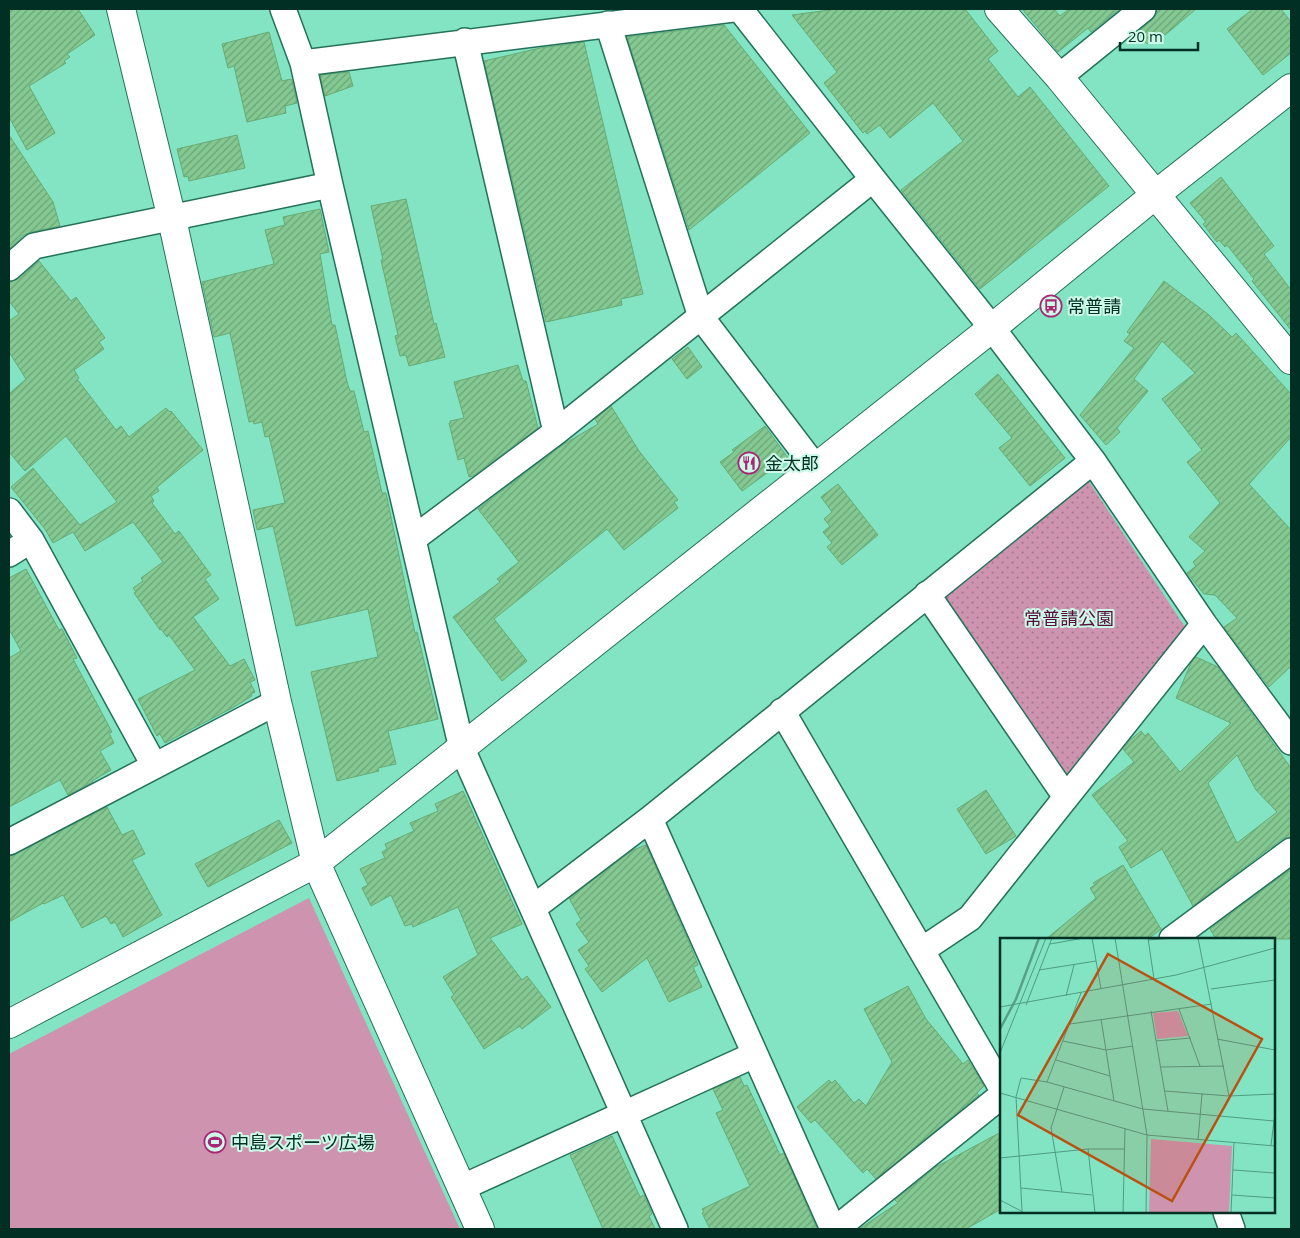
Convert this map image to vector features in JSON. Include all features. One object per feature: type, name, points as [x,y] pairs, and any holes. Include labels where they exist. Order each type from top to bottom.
[{"type":"street","points":[[121,9],[172,219],[277,702],[316,863],[480,1229]]},
{"type":"street","points":[[283,9],[303,63],[462,749],[675,1229]]},
{"type":"street","points":[[303,63],[732,9]]},
{"type":"street","points":[[740,9],[992,328],[1093,461],[1204,624],[1291,742]]},
{"type":"street","points":[[999,9],[1059,77],[1291,360]]},
{"type":"street","points":[[1059,77],[1143,9]]},
{"type":"street","points":[[608,24],[701,318],[816,468]]},
{"type":"street","points":[[465,42],[556,432]]},
{"type":"street","points":[[9,1024],[316,863],[816,468],[1291,88]]},
{"type":"street","points":[[413,539],[556,432],[873,179]]},
{"type":"street","points":[[9,268],[34,246],[330,185]]},
{"type":"street","points":[[533,908],[650,819],[1093,461]]},
{"type":"street","points":[[9,511],[31,540],[154,765]]},
{"type":"street","points":[[9,554],[31,540]]},
{"type":"street","points":[[927,594],[1066,797]]},
{"type":"street","points":[[922,950],[970,918],[1204,624]]},
{"type":"street","points":[[9,842],[277,702]]},
{"type":"street","points":[[782,711],[1000,1085]]},
{"type":"street","points":[[650,819],[754,1055],[834,1229],[1000,1097]]},
{"type":"street","points":[[1173,938],[1291,851]]},
{"type":"street","points":[[461,1188],[754,1055]]},
{"type":"street","points":[[1226,1213],[1232,1229]]},
{"type":"green space","name":"常普請公園","points":[[1088,480],[1185,627],[1068,776],[941,595]]},
{"type":"green space","name":"中島スポーツ広場","points":[[309,898],[460,1229],[9,1229],[9,1054]]},
{"type":"building","points":[[9,9],[78,9],[95,35],[67,54],[70,57],[64,61],[66,63],[29,86],[55,133],[27,150],[9,117]]},
{"type":"building","points":[[837,9],[965,9],[998,51],[988,59],[1018,97],[1030,87],[1109,186],[980,289],[901,190],[963,141],[933,103],[890,138],[880,125],[867,134],[865,131],[863,133],[824,83],[837,72],[792,15]]},
{"type":"building","points":[[1022,9],[1054,9],[1060,16],[1069,9],[1120,9],[1091,32],[1088,28],[1058,52]]},
{"type":"building","points":[[1157,9],[1196,9],[1165,35],[1162,32],[1147,44],[1138,32],[1152,20],[1156,15]]},
{"type":"building","points":[[1253,9],[1281,9],[1291,22],[1291,53],[1263,75],[1227,29]]},
{"type":"building","points":[[724,25],[810,133],[689,230],[627,37]]},
{"type":"building","points":[[269,32],[282,81],[291,79],[297,103],[285,106],[286,113],[247,122],[234,66],[228,68],[222,44]]},
{"type":"building","points":[[584,42],[643,294],[621,299],[622,305],[546,322],[484,61],[540,48]]},
{"type":"building","points":[[349,72],[353,86],[325,96],[320,75]]},
{"type":"building","points":[[9,135],[53,202],[60,226],[24,235],[9,249]]},
{"type":"building","points":[[237,135],[245,168],[189,181],[188,176],[184,177],[177,149]]},
{"type":"building","points":[[1221,177],[1274,246],[1264,254],[1291,290],[1291,330],[1252,281],[1254,279],[1227,245],[1225,247],[1219,240],[1217,242],[1203,224],[1206,222],[1190,203]]},
{"type":"building","points":[[406,199],[434,324],[436,323],[445,357],[409,366],[406,355],[400,356],[395,336],[398,335],[371,206]]},
{"type":"building","points":[[320,209],[329,252],[320,254],[332,325],[335,325],[350,391],[354,391],[364,432],[368,431],[382,493],[386,493],[415,633],[417,632],[438,719],[388,731],[396,764],[378,768],[379,771],[337,781],[311,672],[378,657],[368,609],[296,626],[273,526],[257,530],[253,510],[285,503],[269,436],[265,437],[262,422],[254,424],[253,421],[249,422],[230,333],[214,337],[202,282],[274,264],[265,230],[285,225],[283,217]]},
{"type":"building","points":[[39,261],[71,301],[76,297],[105,338],[99,342],[104,349],[74,370],[79,378],[77,379],[116,430],[121,426],[129,437],[166,408],[171,411],[203,450],[157,487],[159,491],[151,496],[154,501],[152,503],[175,534],[179,531],[211,575],[205,579],[219,599],[193,617],[230,666],[244,659],[255,680],[250,682],[255,692],[251,694],[252,696],[234,707],[165,743],[160,734],[157,736],[138,699],[195,670],[169,635],[167,637],[160,630],[134,593],[136,592],[133,588],[143,581],[141,578],[163,562],[133,522],[85,551],[73,532],[53,543],[45,529],[11,487],[33,468],[80,525],[117,502],[66,436],[25,471],[9,452],[9,394],[26,379],[9,352],[9,321],[19,314],[9,301],[9,282],[18,279]]},
{"type":"building","points":[[1164,281],[1209,315],[1232,337],[1236,333],[1291,394],[1291,437],[1249,484],[1291,530],[1291,666],[1269,687],[1224,627],[1237,618],[1215,595],[1204,594],[1187,573],[1196,566],[1193,562],[1205,551],[1189,537],[1220,503],[1187,462],[1202,450],[1162,399],[1195,373],[1162,341],[1134,379],[1148,391],[1117,428],[1120,432],[1106,445],[1080,415],[1134,348],[1124,341],[1130,334],[1127,332]]},
{"type":"building","points":[[688,347],[702,367],[687,379],[672,359]]},
{"type":"building","points":[[518,365],[523,381],[526,381],[538,428],[473,476],[469,477],[464,458],[458,460],[449,423],[451,423],[450,421],[464,418],[454,382]]},
{"type":"building","points":[[998,374],[1065,458],[1030,486],[999,448],[1012,438],[975,394]]},
{"type":"building","points":[[611,406],[639,451],[678,500],[674,502],[678,508],[624,550],[607,529],[494,619],[527,661],[502,681],[453,617],[500,582],[497,579],[519,562],[478,509],[564,444],[598,424],[595,419]]},
{"type":"building","name":"金太郎","points":[[765,426],[788,458],[742,491],[720,462],[734,452],[732,450]]},
{"type":"building","points":[[838,484],[878,535],[842,565],[827,547],[832,543],[823,532],[830,526],[824,519],[832,512],[821,497]]},
{"type":"building","points":[[26,569],[59,630],[62,629],[77,658],[73,659],[112,732],[109,733],[114,743],[100,751],[111,770],[93,782],[68,795],[60,780],[9,807],[9,658],[21,651],[9,629],[9,578]]},
{"type":"building","points":[[1196,657],[1218,667],[1291,768],[1291,837],[1282,839],[1193,906],[1162,849],[1131,868],[1119,847],[1128,841],[1092,795],[1134,762],[1123,749],[1141,731],[1145,736],[1148,733],[1180,772],[1231,723],[1176,698],[1191,663]],"holes":[[[1237,755],[1256,790],[1277,812],[1237,843],[1208,783]]]},
{"type":"building","points":[[986,790],[1016,836],[986,854],[957,809]]},
{"type":"building","points":[[463,791],[522,924],[490,938],[522,980],[527,976],[551,1007],[522,1029],[520,1026],[484,1049],[451,997],[454,995],[443,977],[478,955],[458,907],[413,927],[412,924],[405,926],[391,895],[371,906],[362,888],[368,885],[360,869],[385,858],[382,852],[387,849],[385,844],[414,831],[410,823],[438,811],[435,804]]},
{"type":"building","points":[[107,807],[122,835],[133,830],[145,854],[132,860],[162,915],[123,937],[115,922],[111,924],[106,916],[82,928],[63,895],[43,903],[9,922],[9,857]]},
{"type":"building","points":[[279,820],[292,843],[208,887],[195,864]]},
{"type":"building","points":[[646,845],[691,947],[698,965],[693,967],[702,987],[669,1002],[647,958],[602,992],[585,969],[589,966],[578,950],[589,942],[576,924],[581,920],[569,898],[633,850]]},
{"type":"building","points":[[1123,865],[1161,929],[1149,938],[1047,938],[1096,898],[1090,888],[1095,885],[1093,883]]},
{"type":"building","points":[[1291,869],[1291,939],[1215,938],[1210,929]]},
{"type":"building","points":[[908,986],[926,1019],[963,1064],[968,1060],[984,1086],[977,1093],[979,1095],[876,1179],[867,1169],[863,1173],[815,1120],[811,1123],[797,1107],[829,1080],[832,1083],[835,1080],[854,1103],[859,1099],[866,1106],[892,1062],[864,1009]]},
{"type":"building","points":[[740,1077],[744,1086],[747,1085],[780,1155],[784,1153],[817,1229],[710,1229],[702,1209],[750,1186],[716,1113],[723,1110],[713,1089]]},
{"type":"building","points":[[1000,1133],[1000,1210],[966,1229],[859,1229],[898,1203],[895,1200],[936,1167]]},
{"type":"building","points":[[612,1136],[640,1197],[644,1195],[652,1214],[649,1216],[655,1229],[603,1229],[570,1155]]},
{"type":"place","name":"常普請","points":[[1051,306]]},
{"type":"place","name":"金太郎","points":[[749,463]]},
{"type":"place","name":"中島スポーツ広場","points":[[215,1142]]}]
